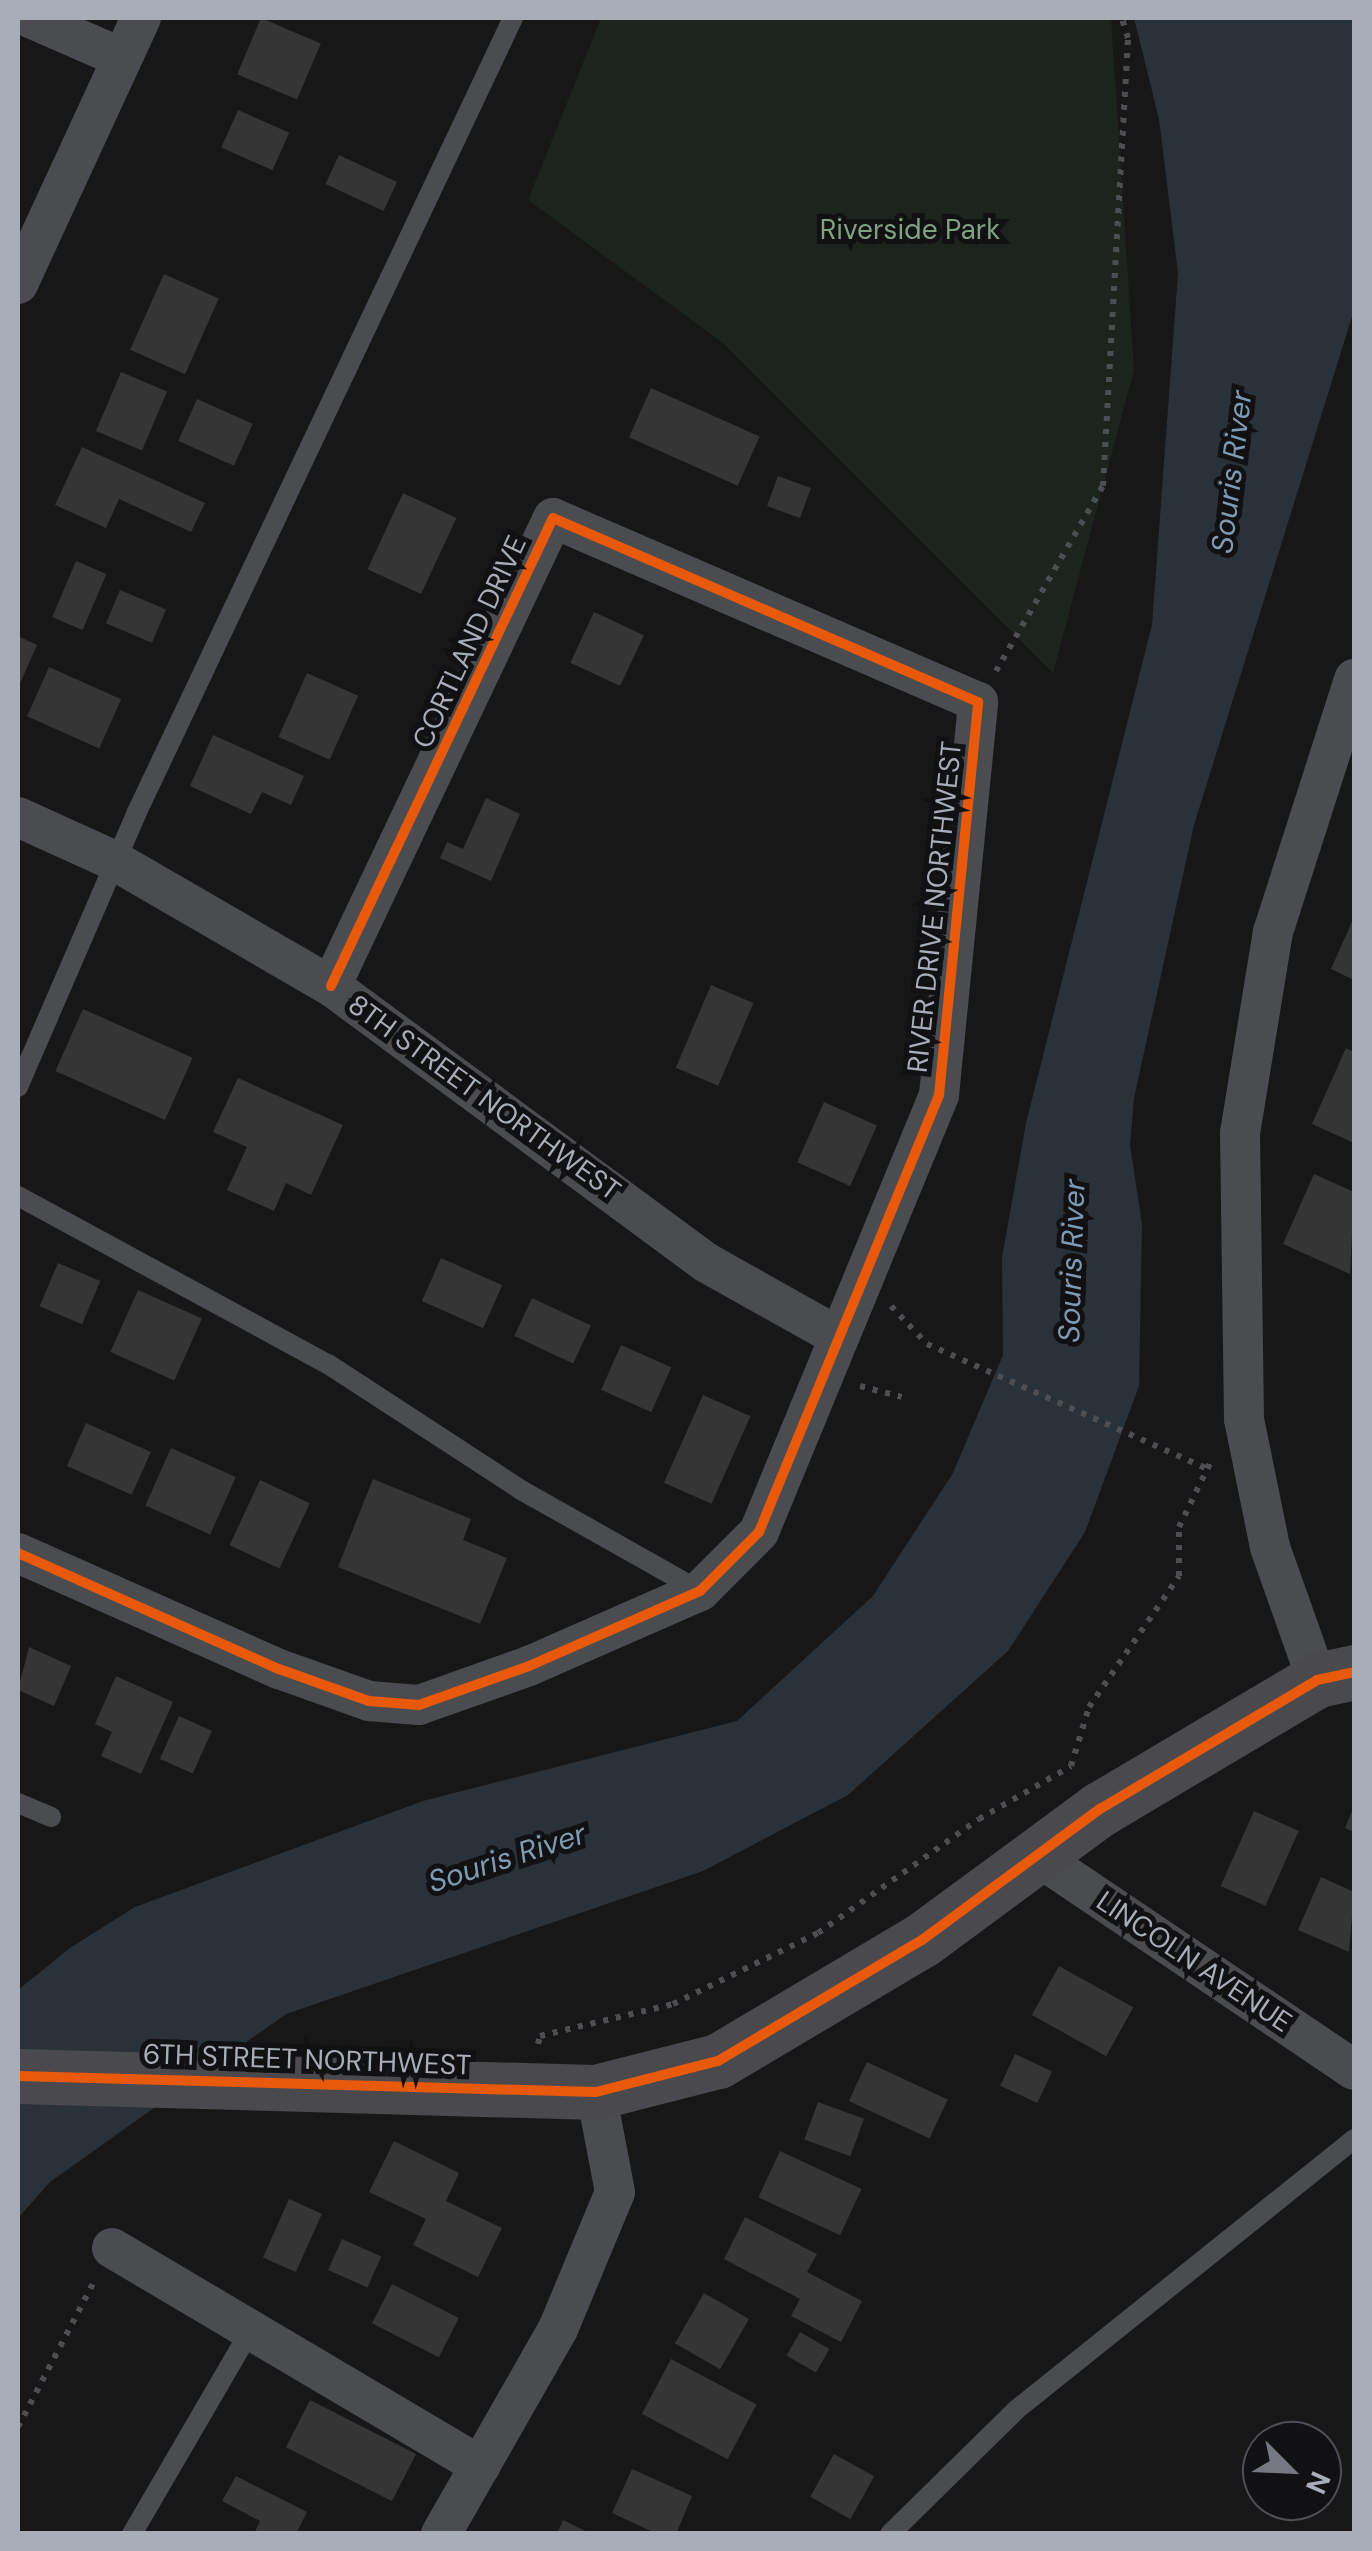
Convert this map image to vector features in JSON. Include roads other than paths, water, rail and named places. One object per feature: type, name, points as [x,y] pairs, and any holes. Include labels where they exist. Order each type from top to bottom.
[{"type":"street","points":[[30,18],[122,58]]},
{"type":"street","points":[[18,284],[140,18]]},
{"type":"street","name":"CORTLAND DRIVE","points":[[331,986],[553,518],[978,702]]},
{"type":"street","points":[[1336,1676],[1270,1547],[1244,1419],[1240,1133],[1273,932],[1354,679]]},
{"type":"street","name":"RIVER DRIVE NORTHWEST","points":[[700,1591],[759,1532],[836,1336],[938,1095],[978,702]]},
{"type":"street","name":"8TH STREET NORTHWEST","points":[[18,818],[115,860],[331,986],[707,1263],[836,1336]]},
{"type":"street","points":[[18,1553],[254,1658],[369,1701],[419,1705],[529,1666],[700,1591]]},
{"type":"street","name":"6TH STREET NORTHWEST","points":[[18,2076],[596,2092],[718,2060],[922,1940],[1034,1854],[1336,1676]]},
{"type":"street","name":"LINCOLN AVENUE","points":[[1034,1854],[1354,2070]]},
{"type":"street","points":[[441,2534],[558,2330],[615,2192],[596,2092]]},
{"type":"street","points":[[112,2248],[249,2333],[480,2466]]},
{"type":"lane","points":[[18,1087],[115,860],[513,18]]},
{"type":"lane","points":[[18,1196],[328,1364],[520,1490],[700,1591]]},
{"type":"lane","points":[[18,1803],[51,1817]]},
{"type":"lane","points":[[890,2534],[1016,2410],[1354,2139]]},
{"type":"lane","points":[[132,2534],[249,2333]]},
{"type":"water","name":"Souris River","points":[[1134,18],[1354,18],[1354,310],[1194,825],[1134,1098],[1130,1145],[1142,1224],[1139,1386],[1085,1532],[1008,1651],[848,1795],[703,1871],[286,2014],[50,2182],[18,2218],[18,1990],[70,1948],[135,1907],[423,1801],[737,1721],[873,1596],[953,1473],[1003,1355],[1002,1258],[1026,1123],[1152,625],[1178,273],[1159,119]]},
{"type":"park label","name":"Riverside Park","points":[[910,230]]}]
